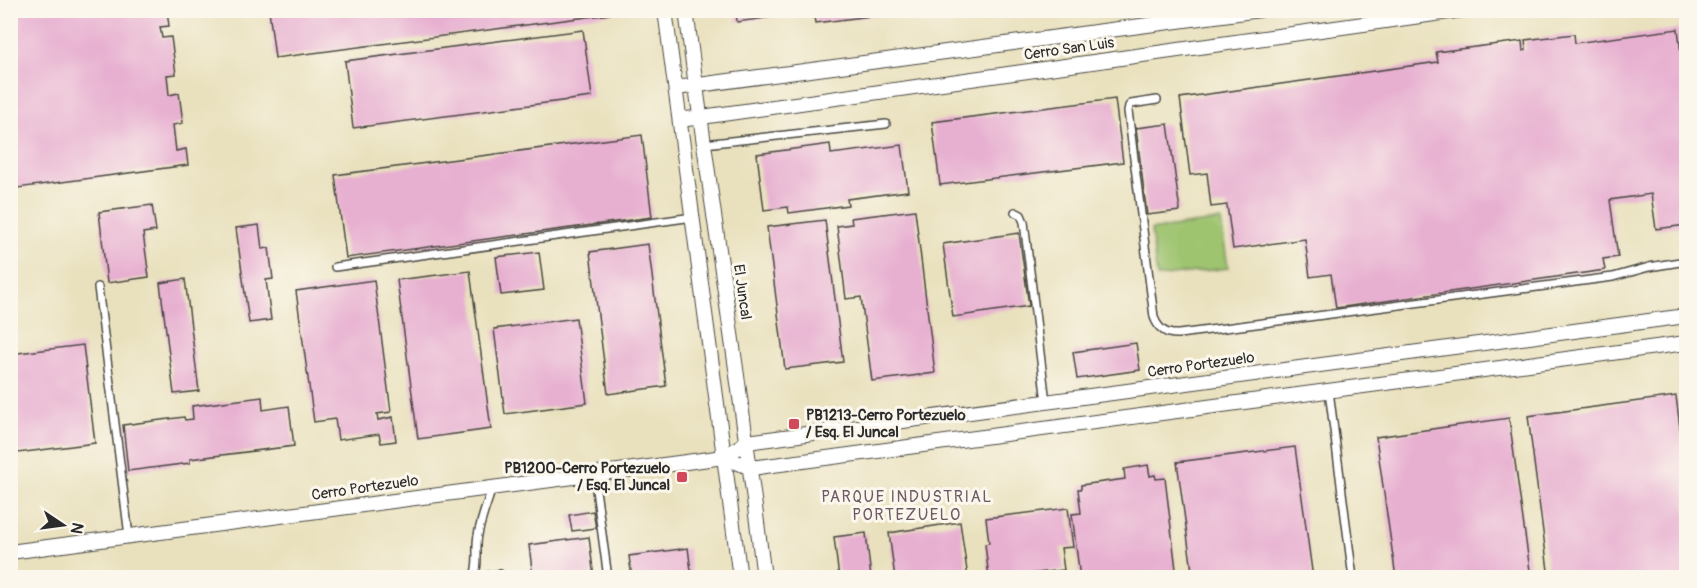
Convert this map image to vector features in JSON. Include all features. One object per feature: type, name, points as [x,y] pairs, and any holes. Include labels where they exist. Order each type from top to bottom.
[{"type":"street","points":[[665,10],[740,578]]},
{"type":"street","name":"El Juncal","points":[[686,10],[751,468],[764,578]]},
{"type":"street","name":"Cerro San Luis","points":[[676,88],[1260,10]]},
{"type":"street","name":"Cerro San Luis","points":[[680,120],[1462,10]]},
{"type":"street","name":"Cerro Portezuelo","points":[[10,552],[724,458],[747,442],[1686,316]]},
{"type":"street","name":"Cerro Portezuelo","points":[[724,458],[751,468],[1686,343]]},
{"type":"lane","points":[[1157,100],[1131,104],[1128,111],[1154,318],[1161,328],[1170,334],[1613,277],[1649,267],[1686,261]]},
{"type":"lane","points":[[704,144],[886,124]]},
{"type":"lane","points":[[1015,212],[1021,215],[1024,222],[1046,402]]},
{"type":"lane","points":[[335,267],[693,217]]},
{"type":"lane","points":[[98,288],[129,536]]},
{"type":"lane","points":[[1329,391],[1353,578]]},
{"type":"lane","points":[[594,475],[608,578]]},
{"type":"lane","points":[[492,488],[478,535],[475,574],[484,573],[487,577],[500,574]]},
{"type":"green space","points":[[1221,220],[1228,268],[1157,277],[1151,230]]},
{"type":"building","points":[[10,10],[167,10],[169,26],[160,27],[162,38],[171,37],[176,74],[167,75],[169,95],[179,93],[183,123],[173,125],[176,151],[186,149],[188,165],[10,189]]},
{"type":"building","points":[[269,10],[610,10],[610,14],[275,58]]},
{"type":"building","points":[[736,10],[808,10],[808,12],[737,22]]},
{"type":"building","points":[[814,10],[894,10],[894,13],[816,23]]},
{"type":"building","points":[[1678,29],[1686,93],[1686,225],[1656,229],[1651,194],[1610,200],[1618,257],[1603,259],[1605,270],[1336,308],[1331,274],[1310,277],[1305,239],[1233,249],[1227,205],[1211,207],[1207,173],[1190,175],[1180,98],[1438,62],[1436,52],[1522,41],[1523,51],[1526,50],[1525,40],[1574,34],[1575,43]]},
{"type":"building","points":[[583,30],[592,97],[353,128],[345,61]]},
{"type":"building","points":[[1115,99],[1123,162],[940,185],[932,122]]},
{"type":"building","points":[[1168,124],[1180,211],[1147,215],[1136,128]]},
{"type":"building","points":[[642,135],[652,217],[346,258],[335,175]]},
{"type":"building","points":[[830,144],[831,154],[902,145],[908,191],[847,199],[848,205],[789,213],[788,207],[764,210],[757,154]]},
{"type":"building","points":[[152,205],[156,231],[143,233],[149,277],[107,283],[99,212]]},
{"type":"building","points":[[915,210],[935,373],[872,381],[861,297],[846,299],[837,226],[852,224],[851,218]]},
{"type":"building","points":[[825,220],[843,362],[785,369],[767,227]]},
{"type":"building","points":[[259,225],[262,249],[269,248],[273,279],[266,280],[271,320],[249,323],[236,228]]},
{"type":"building","points":[[1019,233],[1029,306],[953,317],[943,244]]},
{"type":"building","points":[[648,244],[666,386],[608,394],[590,252]]},
{"type":"building","points":[[539,252],[544,290],[501,295],[496,257]]},
{"type":"building","points":[[470,271],[491,429],[418,439],[397,280]]},
{"type":"building","points":[[185,279],[199,391],[174,394],[160,283]]},
{"type":"building","points":[[374,280],[391,412],[377,414],[378,420],[393,417],[396,441],[381,443],[379,434],[338,440],[335,419],[314,422],[296,291]]},
{"type":"building","points":[[576,318],[587,403],[505,414],[494,329]]},
{"type":"building","points":[[1136,343],[1140,370],[1077,379],[1073,352]]},
{"type":"building","points":[[83,345],[95,443],[10,454],[10,354]]},
{"type":"building","points":[[1676,396],[1686,476],[1686,578],[1549,578],[1528,416]]},
{"type":"building","points":[[262,397],[263,410],[289,406],[294,446],[190,459],[190,463],[128,471],[123,425],[184,417],[185,420],[193,419],[192,406]]},
{"type":"building","points":[[1509,418],[1531,578],[1396,578],[1376,437]]},
{"type":"building","points":[[1295,447],[1313,578],[1193,578],[1177,462]]},
{"type":"building","points":[[1148,465],[1150,476],[1155,475],[1156,479],[1165,478],[1177,578],[1080,578],[1072,514],[1081,513],[1078,489],[1081,489],[1081,485],[1125,479],[1124,469]]},
{"type":"building","points":[[1068,508],[1073,547],[1061,548],[1064,570],[1029,574],[1030,578],[989,578],[985,544],[989,543],[986,518]]},
{"type":"building","points":[[593,511],[596,528],[572,531],[569,515]]},
{"type":"building","points":[[960,522],[968,578],[895,578],[889,533]]},
{"type":"building","points":[[866,533],[871,578],[839,578],[834,537]]},
{"type":"building","points":[[589,537],[594,578],[533,578],[529,545]]},
{"type":"building","points":[[688,548],[692,578],[632,578],[629,556]]},
{"type":"building","points":[[318,573],[318,578],[296,578],[296,576]]},
{"type":"place","name":"PB1213-Cerro Portezuelo / Esq. El Juncal","points":[[794,424]]},
{"type":"place","name":"PB1200-Cerro Portezuelo / Esq. El Juncal","points":[[682,477]]},
{"type":"district","name":"PARQUE INDUSTRIAL PORTEZUELO","points":[[907,506]]}]
